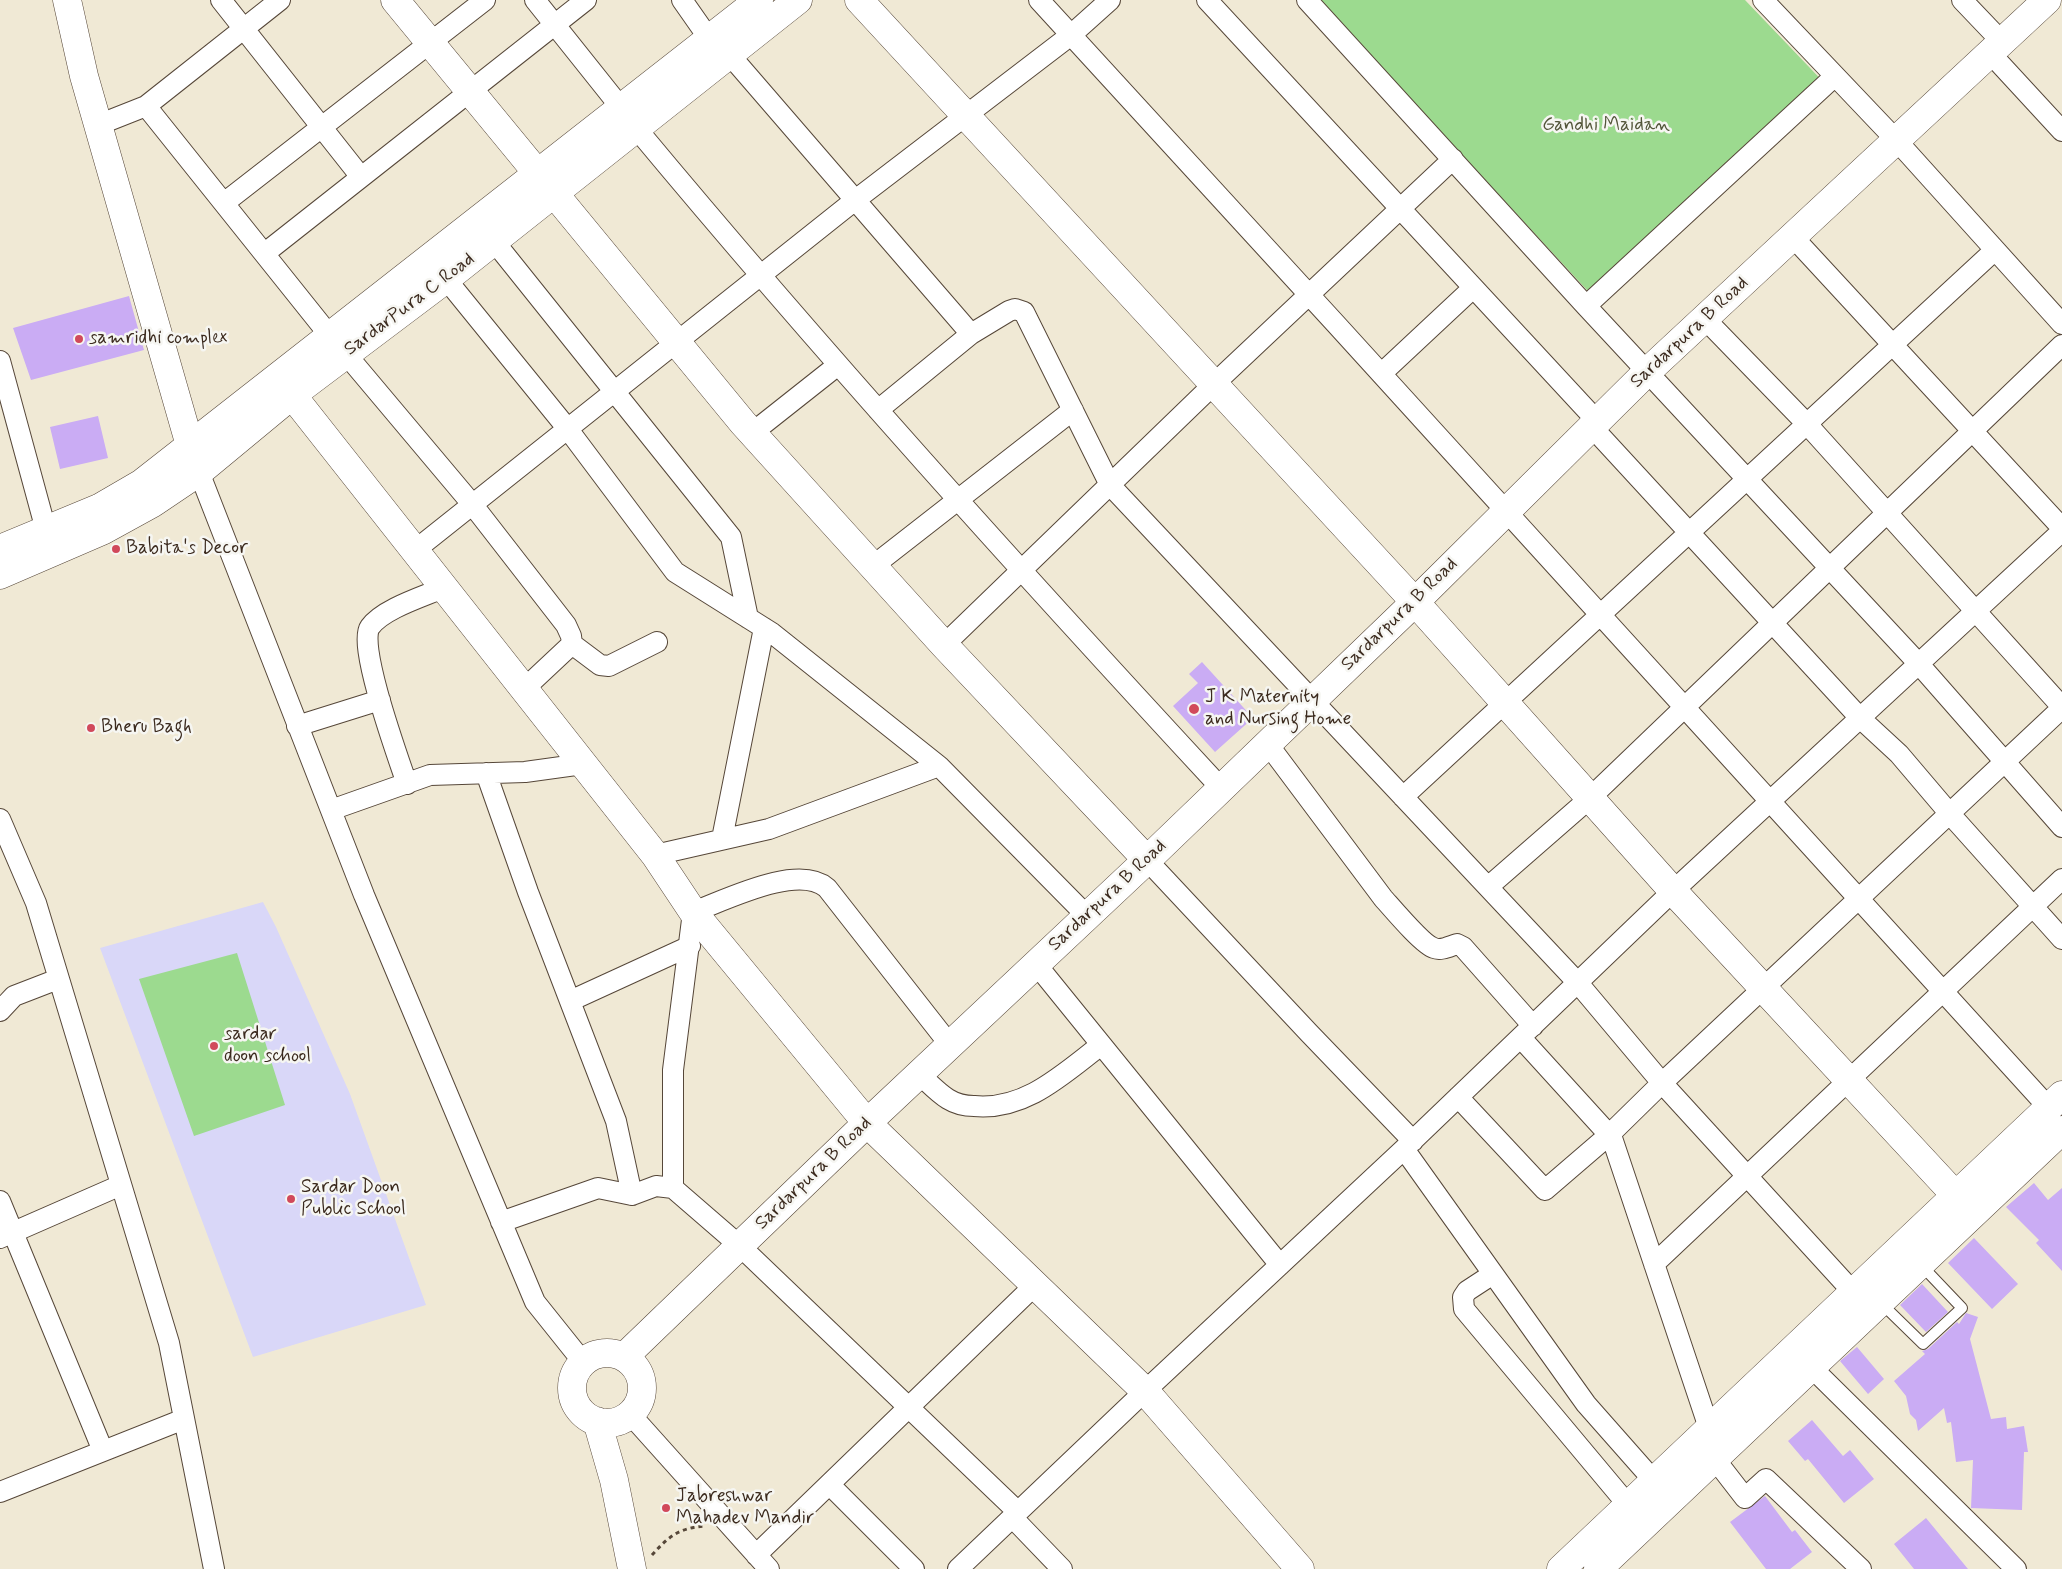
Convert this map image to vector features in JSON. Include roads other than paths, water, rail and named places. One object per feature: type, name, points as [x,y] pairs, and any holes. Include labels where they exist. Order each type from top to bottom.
[{"type":"street","points":[[67,0],[98,125],[194,459],[364,896],[535,1302],[583,1362]]},
{"type":"street","points":[[221,0],[361,177]]},
{"type":"street","points":[[98,125],[146,106],[280,0]]},
{"type":"street","points":[[396,0],[544,183],[752,433],[944,645],[1309,1033],[1409,1145],[1493,1274],[1586,1404],[1654,1481]]},
{"type":"street","points":[[224,203],[485,0]]},
{"type":"street","points":[[535,0],[629,118],[759,275],[1021,571],[1221,788]]},
{"type":"street","points":[[265,253],[586,0]]},
{"type":"street","points":[[682,0],[719,47],[971,334]]},
{"type":"street","name":"SardarPura C Road","points":[[719,47],[759,0]]},
{"type":"street","name":"SardarPura C Road","points":[[0,575],[102,531],[153,503],[194,459],[544,183],[719,47],[798,0]]},
{"type":"street","points":[[859,0],[1414,602],[1673,891],[1964,1205]]},
{"type":"street","points":[[1039,0],[1508,510],[1769,802],[1943,991],[2058,1111],[1964,1205],[1853,1292],[1561,1569]]},
{"type":"street","points":[[414,551],[759,275],[965,114],[1071,35],[1110,0]]},
{"type":"street","points":[[1206,0],[1473,288],[1689,532],[1860,718],[1899,754],[2062,939]]},
{"type":"street","points":[[1307,0],[1586,306],[1918,663],[2062,827]]},
{"type":"street","points":[[1763,0],[1897,140],[2062,324]]},
{"type":"street","points":[[1962,0],[1997,49],[2062,132]]},
{"type":"street","name":"Sardarpura B Road","points":[[624,1357],[867,1123],[1147,860],[1648,372],[1997,49],[2047,0]]},
{"type":"street","points":[[1586,306],[1835,76]]},
{"type":"street","points":[[146,106],[338,345],[472,504],[566,625],[572,636],[572,644],[524,689]]},
{"type":"street","points":[[944,645],[1214,384],[1453,159]]},
{"type":"street","name":"SardarPura C Road","points":[[0,549],[99,508],[142,482],[194,459],[292,394],[338,345],[446,279],[493,240],[544,183]]},
{"type":"street","points":[[958,1569],[1145,1390],[1409,1145],[1673,891],[2062,530],[1793,237]]},
{"type":"street","points":[[493,240],[612,392],[731,537],[756,623],[722,839]]},
{"type":"street","points":[[1403,797],[1506,704],[1806,423],[1995,250]]},
{"type":"street","points":[[446,279],[567,428],[674,572],[756,623],[939,766],[1087,916]]},
{"type":"street","points":[[1382,373],[1473,288]]},
{"type":"street","points":[[878,410],[971,334],[1009,311],[1015,309],[1024,312],[1110,485],[1578,983],[1662,1084],[1853,1292]]},
{"type":"street","points":[[1458,1098],[1545,1190],[1609,1135],[1762,988],[1950,814],[2062,707],[1974,612],[1806,423],[1705,319]]},
{"type":"street","points":[[1488,888],[1590,798],[2062,345]]},
{"type":"street","points":[[0,361],[46,530]]},
{"type":"street","points":[[752,433],[838,365]]},
{"type":"street","points":[[292,394],[655,855],[693,912],[867,1123],[1145,1390],[1300,1569]]},
{"type":"street","points":[[873,566],[1073,410]]},
{"type":"street","points":[[407,784],[380,700],[366,636],[369,628],[389,612],[443,588]]},
{"type":"street","points":[[572,644],[600,665],[609,666],[657,642]]},
{"type":"street","points":[[298,726],[380,700]]},
{"type":"street","points":[[1267,744],[1383,898],[1433,948],[1440,949],[1457,944],[1463,947],[1527,1032],[1612,1138],[1709,1428]]},
{"type":"street","points":[[331,810],[442,773],[525,772],[583,764]]},
{"type":"street","points":[[655,855],[769,829],[939,766]]},
{"type":"street","points":[[486,773],[616,1120],[632,1195]]},
{"type":"street","points":[[0,819],[36,903],[169,1343],[214,1569]]},
{"type":"street","points":[[693,912],[774,883],[795,878],[821,882],[950,1045]]},
{"type":"street","points":[[1654,1264],[2062,879]]},
{"type":"street","points":[[673,1188],[673,1070],[693,912]]},
{"type":"street","points":[[570,1001],[690,946]]},
{"type":"street","points":[[1036,964],[1280,1265]]},
{"type":"street","points":[[0,1011],[14,996],[58,979]]},
{"type":"street","points":[[919,1074],[949,1100],[965,1106],[993,1106],[1022,1099],[1042,1089],[1101,1045]]},
{"type":"street","points":[[6,1235],[121,1185]]},
{"type":"street","points":[[501,1222],[598,1188],[632,1195],[656,1186],[673,1188],[740,1246],[910,1408],[1015,1514],[1062,1569]]},
{"type":"street","points":[[0,1201],[6,1235],[103,1451]]},
{"type":"street","points":[[1598,1569],[1921,1265],[1964,1205]]},
{"type":"street","points":[[1493,1274],[1466,1291],[1463,1297],[1464,1309],[1571,1440],[1628,1505]]},
{"type":"street","points":[[630,1414],[763,1562],[830,1484],[1035,1285]]},
{"type":"street","points":[[603,1353],[624,1357],[640,1373],[642,1384],[638,1405],[630,1414],[621,1420],[609,1423],[597,1421],[582,1412],[572,1396],[571,1384],[575,1372],[583,1362],[592,1356],[603,1353]]},
{"type":"street","points":[[1811,1367],[2016,1569]]},
{"type":"street","points":[[1,1490],[184,1419]]},
{"type":"street","points":[[597,1421],[640,1564]]},
{"type":"street","points":[[1714,1458],[1745,1498],[1766,1479],[1861,1569]]},
{"type":"street","points":[[830,1484],[914,1569]]},
{"type":"lane","points":[[1881,1302],[1923,1344],[1962,1308],[1921,1265]]},
{"type":"place","name":"samridhi complex","points":[[79,339]]},
{"type":"place","name":"Babita's Decor","points":[[116,549]]},
{"type":"place","name":"J K Maternity and Nursing Home","points":[[1194,709]]},
{"type":"place","name":"Bheru Bagh","points":[[91,728]]},
{"type":"place","name":"sardar doon school","points":[[214,1046]]},
{"type":"place","name":"Sardar Doon Public School","points":[[291,1199]]},
{"type":"place","name":"Jabreshwar Mahadev Mandir","points":[[666,1508]]},
{"type":"park label","name":"Gandhi Maidan","points":[[1606,126]]}]
